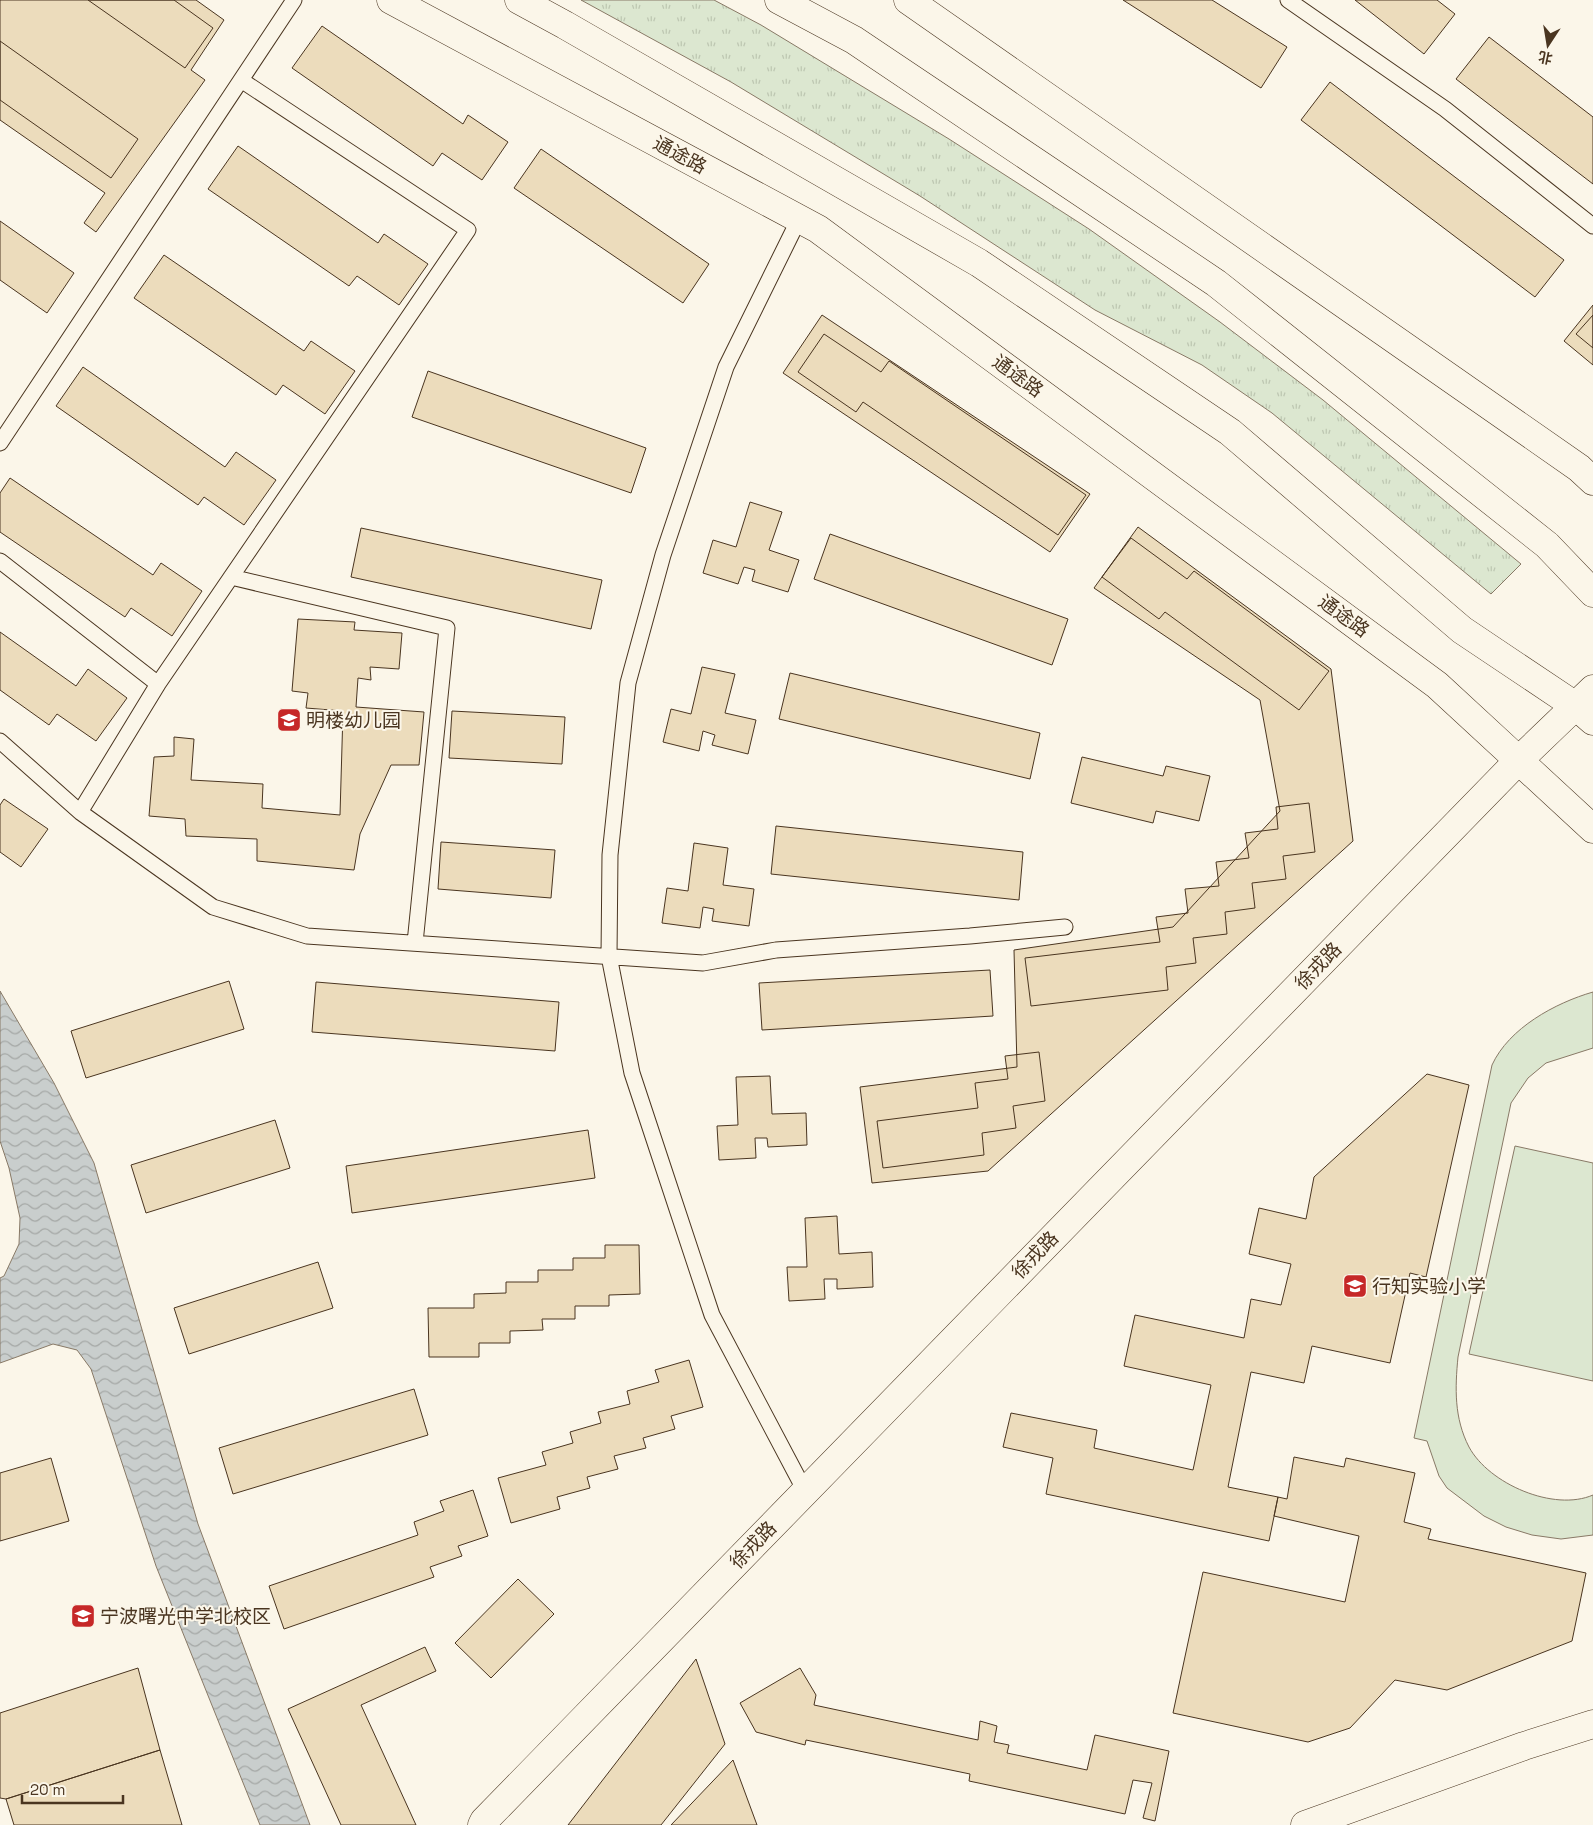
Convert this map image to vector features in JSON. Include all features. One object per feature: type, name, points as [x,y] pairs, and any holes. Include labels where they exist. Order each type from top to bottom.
[{"type":"main road","name":"通途路","points":[[391,0],[818,229],[1437,685],[1593,828]]},
{"type":"main road","points":[[519,0],[979,263],[1230,432],[1462,630],[1588,706]]},
{"type":"main road","points":[[778,0],[854,40],[1216,283],[1547,545],[1593,593]]},
{"type":"main road","points":[[922,4],[1579,468],[1593,481]]},
{"type":"main road","name":"徐戎路","points":[[482,1825],[805,1491],[1519,760],[1588,706]]},
{"type":"main road","points":[[1305,1825],[1524,1746],[1593,1724]]},
{"type":"lane","points":[[0,444],[294,0]]},
{"type":"lane","points":[[1288,0],[1445,109],[1593,226]]},
{"type":"lane","points":[[80,812],[158,684],[468,230],[241,80]]},
{"type":"lane","points":[[799,219],[726,367],[664,555],[628,683],[610,855],[609,956],[632,1073],[712,1315],[805,1491]]},
{"type":"lane","points":[[0,561],[158,684]]},
{"type":"lane","points":[[231,577],[447,628],[415,943]]},
{"type":"lane","points":[[0,741],[80,812],[213,907],[307,936],[703,963],[776,950],[1065,927]]},
{"type":"green space","points":[[581,0],[714,0],[761,25],[949,139],[1089,229],[1220,322],[1323,400],[1521,564],[1491,594],[1272,413],[1202,365],[1095,310],[920,196],[731,82]]},
{"type":"green space","points":[[1593,992],[1593,1048],[1546,1063],[1528,1078],[1511,1103],[1457,1369],[1458,1414],[1464,1436],[1478,1460],[1507,1483],[1542,1497],[1560,1500],[1577,1499],[1593,1495],[1593,1535],[1561,1539],[1532,1535],[1506,1527],[1484,1516],[1447,1488],[1439,1476],[1427,1441],[1414,1438],[1492,1065],[1500,1052],[1521,1029],[1549,1010]]},
{"type":"green space","points":[[1515,1146],[1593,1163],[1593,1381],[1469,1354]]},
{"type":"water","points":[[0,991],[54,1083],[94,1163],[198,1524],[310,1825],[260,1825],[156,1566],[91,1369],[77,1350],[53,1344],[0,1363],[0,1278],[4,1276],[19,1244],[20,1218],[9,1168],[0,1141]]},
{"type":"building","points":[[0,0],[196,0],[224,20],[191,70],[205,80],[96,232],[84,223],[105,193],[0,120]]},
{"type":"building","points":[[88,0],[174,0],[213,28],[185,68]]},
{"type":"building","points":[[1123,0],[1212,0],[1287,47],[1261,88]]},
{"type":"building","points":[[1355,0],[1437,0],[1455,14],[1424,54]]},
{"type":"building","points":[[322,26],[463,124],[468,115],[508,142],[482,180],[442,153],[433,166],[292,68]]},
{"type":"building","points":[[1489,37],[1593,117],[1593,184],[1456,79]]},
{"type":"building","points":[[0,41],[138,139],[111,178],[0,100]]},
{"type":"building","points":[[1330,82],[1564,260],[1535,297],[1301,120]]},
{"type":"building","points":[[238,146],[378,243],[384,234],[428,264],[399,305],[357,276],[349,286],[208,189]]},
{"type":"building","points":[[541,149],[709,264],[683,303],[514,188]]},
{"type":"building","points":[[0,221],[74,273],[47,313],[0,280]]},
{"type":"building","points":[[164,255],[304,351],[311,341],[355,371],[325,414],[283,385],[276,395],[134,298]]},
{"type":"building","points":[[1593,305],[1593,365],[1564,341]]},
{"type":"building","points":[[822,315],[1090,494],[1050,552],[783,373]]},
{"type":"building","points":[[1593,315],[1593,348],[1576,334]]},
{"type":"building","points":[[824,334],[881,372],[889,361],[1086,495],[1058,535],[863,402],[856,412],[798,372]]},
{"type":"building","points":[[83,367],[225,467],[236,452],[276,480],[244,525],[204,497],[198,505],[56,406]]},
{"type":"building","points":[[428,371],[646,448],[631,493],[412,417]]},
{"type":"building","points":[[10,478],[153,575],[161,563],[202,591],[172,636],[131,608],[125,617],[0,532],[0,493]]},
{"type":"building","points":[[750,502],[782,512],[769,550],[799,560],[788,592],[752,581],[755,570],[744,567],[738,584],[703,573],[713,540],[736,547]]},
{"type":"building","points":[[1138,527],[1331,669],[1353,841],[988,1171],[872,1183],[860,1087],[1017,1067],[1014,950],[1173,927],[1280,811],[1260,700],[1094,588]]},
{"type":"building","points":[[361,528],[602,580],[591,629],[351,577]]},
{"type":"building","points":[[830,534],[1068,619],[1052,665],[814,579]]},
{"type":"building","points":[[1131,538],[1187,579],[1194,571],[1329,671],[1299,710],[1165,612],[1159,619],[1102,577]]},
{"type":"building","points":[[298,619],[355,622],[354,630],[402,633],[399,669],[370,667],[371,680],[358,678],[356,707],[424,712],[419,765],[391,765],[360,834],[354,870],[257,861],[257,839],[186,836],[185,819],[149,816],[154,757],[174,756],[174,737],[194,739],[191,780],[263,784],[262,808],[340,815],[343,711],[306,708],[308,693],[292,691]]},
{"type":"building","points":[[0,632],[76,686],[88,669],[127,698],[96,741],[57,714],[49,725],[0,690]]},
{"type":"building","points":[[702,667],[735,674],[725,713],[756,720],[748,754],[712,745],[715,735],[703,731],[699,751],[663,742],[671,709],[691,714]]},
{"type":"building","points":[[790,673],[1040,733],[1030,779],[779,719]]},
{"type":"building","points":[[452,711],[565,717],[562,764],[449,758]]},
{"type":"building","points":[[1082,757],[1163,776],[1166,766],[1210,776],[1199,821],[1156,811],[1153,823],[1071,803]]},
{"type":"building","points":[[4,799],[48,829],[21,867],[0,852],[0,805]]},
{"type":"building","points":[[1309,803],[1315,852],[1283,856],[1286,879],[1252,883],[1255,908],[1225,912],[1227,934],[1193,938],[1196,963],[1166,967],[1168,990],[1031,1006],[1025,958],[1160,942],[1156,917],[1188,913],[1185,889],[1219,886],[1216,862],[1249,858],[1245,833],[1278,829],[1276,807]]},
{"type":"building","points":[[776,826],[1023,852],[1019,900],[771,874]]},
{"type":"building","points":[[441,842],[555,850],[551,898],[438,889]]},
{"type":"building","points":[[694,843],[728,848],[723,885],[754,889],[749,926],[712,921],[714,909],[703,907],[700,928],[662,923],[667,888],[688,891]]},
{"type":"building","points":[[990,970],[993,1016],[762,1030],[759,983]]},
{"type":"building","points":[[229,981],[244,1029],[86,1078],[71,1031]]},
{"type":"building","points":[[316,982],[559,1002],[555,1051],[312,1032]]},
{"type":"building","points":[[1039,1052],[1045,1101],[1013,1106],[1016,1128],[982,1133],[984,1155],[883,1168],[877,1121],[978,1108],[975,1083],[1008,1079],[1005,1056]]},
{"type":"building","points":[[1427,1074],[1469,1085],[1426,1277],[1410,1273],[1390,1363],[1312,1346],[1304,1383],[1251,1372],[1228,1487],[1278,1497],[1269,1541],[1046,1494],[1053,1458],[1003,1447],[1011,1413],[1097,1430],[1094,1448],[1193,1470],[1211,1385],[1124,1366],[1135,1315],[1244,1338],[1251,1299],[1281,1305],[1291,1264],[1249,1254],[1259,1208],[1306,1219],[1314,1177]]},
{"type":"building","points":[[770,1076],[772,1114],[806,1113],[807,1145],[768,1147],[767,1138],[755,1138],[756,1158],[719,1160],[717,1126],[738,1125],[736,1077]]},
{"type":"building","points":[[275,1120],[290,1168],[146,1213],[131,1165]]},
{"type":"building","points":[[588,1130],[595,1178],[352,1213],[346,1166]]},
{"type":"building","points":[[837,1216],[839,1254],[872,1252],[873,1287],[837,1289],[837,1279],[824,1279],[825,1299],[789,1301],[787,1267],[807,1267],[805,1218]]},
{"type":"building","points":[[605,1245],[639,1245],[640,1294],[609,1295],[609,1306],[575,1306],[575,1319],[542,1319],[543,1330],[510,1331],[510,1343],[479,1343],[479,1357],[429,1357],[428,1308],[474,1308],[474,1294],[506,1293],[506,1282],[538,1282],[538,1270],[573,1270],[573,1258],[605,1258]]},
{"type":"building","points":[[318,1262],[333,1308],[189,1354],[174,1308]]},
{"type":"building","points":[[689,1360],[703,1407],[671,1416],[675,1429],[643,1438],[646,1448],[614,1456],[618,1469],[587,1477],[590,1488],[557,1497],[560,1509],[511,1523],[498,1478],[546,1465],[542,1452],[573,1443],[570,1432],[601,1423],[598,1412],[630,1404],[627,1391],[659,1382],[655,1370]]},
{"type":"building","points":[[414,1389],[428,1435],[233,1494],[219,1448]]},
{"type":"building","points":[[1294,1457],[1344,1467],[1346,1458],[1415,1473],[1404,1522],[1431,1529],[1428,1539],[1586,1573],[1572,1641],[1447,1690],[1395,1680],[1350,1728],[1308,1742],[1173,1713],[1203,1572],[1345,1602],[1359,1536],[1274,1516],[1278,1497],[1287,1499]]},
{"type":"building","points":[[51,1458],[69,1521],[0,1541],[0,1473]]},
{"type":"building","points":[[473,1490],[488,1536],[458,1546],[462,1556],[430,1567],[434,1577],[284,1629],[269,1586],[418,1535],[414,1522],[444,1511],[440,1501]]},
{"type":"building","points":[[518,1579],[554,1614],[491,1678],[455,1643]]},
{"type":"building","points":[[425,1647],[436,1671],[361,1705],[416,1825],[341,1825],[288,1709]]},
{"type":"building","points":[[696,1659],[725,1744],[661,1825],[568,1825]]},
{"type":"building","points":[[138,1668],[160,1750],[6,1799],[0,1798],[0,1713]]},
{"type":"building","points":[[800,1668],[816,1695],[814,1705],[978,1740],[980,1721],[997,1726],[994,1742],[1009,1745],[1007,1753],[1087,1770],[1095,1735],[1169,1751],[1155,1821],[1143,1818],[1152,1783],[1133,1780],[1125,1814],[969,1781],[970,1774],[806,1740],[805,1745],[756,1732],[740,1703]]},
{"type":"building","points":[[160,1750],[182,1825],[14,1825],[6,1799]]},
{"type":"building","points":[[733,1760],[757,1825],[671,1825]]},
{"type":"place","name":"明楼幼儿园","points":[[289,720]]},
{"type":"place","name":"行知实验小学","points":[[1355,1286]]},
{"type":"place","name":"宁波曙光中学北校区","points":[[83,1616]]}]
